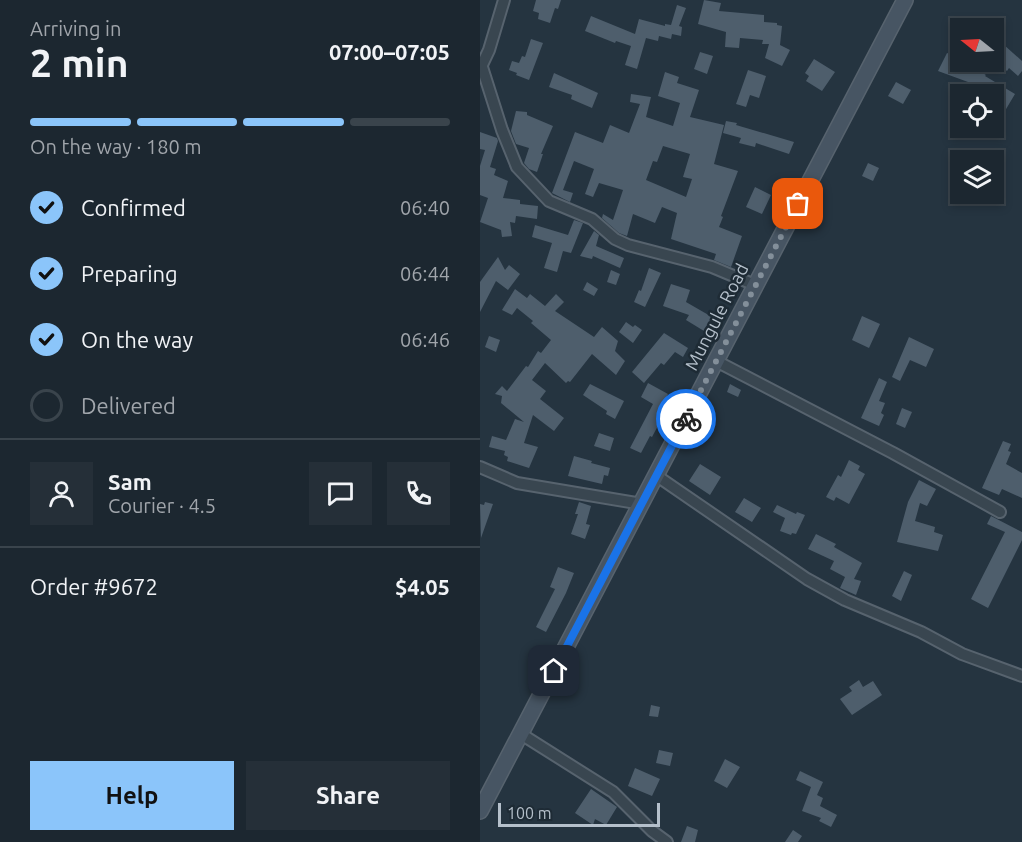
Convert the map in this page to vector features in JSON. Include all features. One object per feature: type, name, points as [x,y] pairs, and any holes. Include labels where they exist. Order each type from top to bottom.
[{"type":"street","points":[[504,0],[489,50],[481,68],[517,167],[549,201],[591,219],[615,239],[628,245],[712,267],[755,285]]},
{"type":"street","name":"Mungule Road","points":[[480,811],[905,0]]},
{"type":"street","points":[[716,361],[893,453],[1000,512]]},
{"type":"street","points":[[480,468],[517,483],[642,504]]},
{"type":"street","points":[[657,476],[807,579],[845,600],[921,632],[962,654],[1022,675]]},
{"type":"street","points":[[521,734],[613,792],[652,831],[668,842]]},
{"type":"building","points":[[536,0],[561,0],[558,9],[555,8],[550,23],[538,19],[539,13],[533,11]]},
{"type":"building","points":[[704,0],[721,3],[719,11],[764,15],[764,22],[777,23],[782,26],[780,45],[790,50],[782,66],[765,58],[769,44],[762,44],[763,40],[740,38],[739,48],[725,47],[726,32],[698,24]]},
{"type":"building","points":[[677,5],[686,8],[679,26],[682,27],[681,36],[672,34],[671,39],[659,36],[658,41],[646,38],[637,69],[625,65],[631,46],[616,41],[615,43],[585,31],[591,16],[635,34],[639,19],[665,26],[665,24],[671,25]]},
{"type":"building","points":[[531,39],[543,43],[529,80],[509,70],[512,61],[519,63],[522,56],[525,57]]},
{"type":"building","points":[[1004,45],[1022,61],[1022,71],[1018,76],[1009,68],[1007,71],[1004,68]]},
{"type":"building","points":[[700,52],[713,56],[707,74],[694,69]]},
{"type":"building","points":[[947,53],[950,54],[950,72],[981,72],[998,84],[967,84],[968,82],[938,71]]},
{"type":"building","points":[[814,59],[835,72],[822,91],[806,81],[809,76],[805,73]]},
{"type":"building","points":[[748,70],[766,76],[759,98],[750,95],[746,107],[736,104]]},
{"type":"building","points":[[665,72],[679,77],[677,83],[699,90],[690,117],[724,125],[714,164],[738,171],[719,227],[742,236],[731,267],[714,260],[716,254],[671,239],[677,213],[662,207],[655,223],[633,214],[627,236],[619,233],[602,218],[603,214],[613,220],[623,190],[599,183],[593,197],[585,194],[594,169],[574,161],[563,190],[573,193],[570,202],[552,193],[575,132],[603,143],[610,125],[629,133],[640,104],[630,102],[631,94],[651,97],[646,117],[673,126],[680,103],[658,96]],"holes":[[[663,146],[690,154],[683,177],[692,179],[686,197],[646,180],[653,161],[657,162]]]},
{"type":"building","points":[[554,73],[598,93],[592,108],[571,99],[572,95],[549,87]]},
{"type":"building","points":[[896,82],[911,90],[903,104],[888,96]]},
{"type":"building","points":[[1004,87],[1015,94],[1004,112]]},
{"type":"building","points":[[516,111],[527,112],[527,115],[553,126],[541,154],[543,154],[537,172],[529,169],[524,163],[529,148],[516,144],[511,131]]},
{"type":"building","points":[[726,121],[794,142],[789,154],[756,143],[755,147],[739,143],[741,138],[723,133]]},
{"type":"building","points":[[480,132],[497,138],[490,167],[496,169],[494,175],[508,181],[503,198],[520,200],[520,204],[538,206],[537,219],[516,216],[515,223],[510,222],[512,236],[502,237],[501,230],[480,222],[488,198],[480,195],[480,166],[485,150],[480,149]]},
{"type":"building","points":[[868,163],[879,168],[873,181],[862,176]]},
{"type":"building","points":[[755,187],[771,195],[762,214],[746,207]]},
{"type":"building","points":[[574,220],[583,223],[571,253],[563,251],[557,272],[544,268],[552,243],[532,237],[535,225],[568,235]]},
{"type":"building","points":[[594,231],[599,235],[596,246],[624,258],[620,268],[593,256],[592,259],[580,256]]},
{"type":"building","points":[[498,257],[505,270],[509,265],[520,274],[508,290],[496,281],[480,312],[480,282]]},
{"type":"building","points":[[649,268],[661,273],[645,307],[634,302],[639,290],[641,291]]},
{"type":"building","points":[[611,270],[620,274],[616,285],[607,282]]},
{"type":"building","points":[[587,282],[598,289],[594,296],[583,290]]},
{"type":"building","points":[[671,284],[690,290],[686,302],[712,317],[704,331],[686,320],[689,315],[663,306]]},
{"type":"building","points":[[515,289],[527,298],[530,294],[545,306],[556,294],[564,302],[555,311],[594,337],[602,327],[618,341],[615,351],[625,361],[616,375],[592,354],[570,382],[566,383],[545,363],[532,380],[546,391],[540,399],[564,418],[554,431],[533,415],[524,443],[538,447],[529,468],[507,461],[505,451],[489,447],[492,436],[506,440],[515,419],[524,422],[501,403],[502,396],[495,394],[502,386],[507,391],[526,366],[528,367],[538,351],[541,353],[551,340],[517,308],[512,315],[502,310]]},
{"type":"building","points":[[862,316],[880,324],[869,348],[852,340]]},
{"type":"building","points":[[626,322],[642,330],[633,343],[619,332]]},
{"type":"building","points":[[664,333],[688,348],[683,357],[675,352],[664,365],[661,363],[644,383],[632,372]]},
{"type":"building","points":[[489,336],[500,340],[496,352],[485,347]]},
{"type":"building","points":[[909,337],[934,349],[926,367],[910,360],[900,381],[892,377]]},
{"type":"building","points":[[879,378],[887,382],[879,401],[885,403],[881,413],[884,415],[879,426],[861,418]]},
{"type":"building","points":[[648,383],[668,394],[663,404],[668,407],[641,453],[630,448],[653,404],[641,397]]},
{"type":"building","points":[[590,384],[624,401],[615,419],[583,395]]},
{"type":"building","points":[[730,384],[741,390],[738,397],[727,392]]},
{"type":"building","points":[[902,408],[912,412],[905,428],[896,424]]},
{"type":"building","points":[[599,433],[614,438],[610,451],[594,446]]},
{"type":"building","points":[[1003,441],[1011,444],[1008,451],[1011,452],[1006,464],[1022,473],[1022,498],[1002,489],[999,495],[982,488]]},
{"type":"building","points":[[574,456],[610,468],[608,476],[604,475],[602,484],[568,476]]},
{"type":"building","points":[[849,460],[860,466],[858,470],[865,474],[849,504],[836,497],[834,501],[826,497],[838,475],[841,477]]},
{"type":"building","points":[[700,464],[721,477],[710,495],[689,481]]},
{"type":"building","points":[[919,480],[936,489],[927,506],[920,503],[915,521],[935,527],[934,532],[943,535],[938,551],[897,542],[908,502]]},
{"type":"building","points":[[744,498],[761,508],[752,522],[735,512]]},
{"type":"building","points":[[485,502],[493,504],[481,538],[480,504],[484,505]]},
{"type":"building","points":[[579,502],[591,506],[586,524],[590,525],[585,539],[571,534],[578,514],[575,514]]},
{"type":"building","points":[[777,505],[796,514],[797,512],[805,515],[796,534],[791,535],[780,531],[785,518],[773,512]]},
{"type":"building","points":[[991,516],[1022,532],[1022,540],[988,608],[971,599],[1005,532],[987,524]]},
{"type":"building","points":[[816,534],[836,544],[834,547],[862,563],[854,579],[861,581],[856,595],[840,588],[845,577],[830,569],[834,561],[808,549]]},
{"type":"building","points":[[558,567],[574,573],[546,632],[536,627],[555,589],[550,587]]},
{"type":"building","points":[[904,571],[912,575],[901,601],[892,596]]},
{"type":"building","points":[[859,680],[863,687],[873,681],[882,695],[852,715],[840,699],[852,691],[849,687]]},
{"type":"building","points":[[651,705],[660,707],[658,717],[649,716]]},
{"type":"building","points":[[659,750],[673,753],[670,766],[656,763]]},
{"type":"building","points":[[725,759],[740,767],[727,788],[714,781]]},
{"type":"building","points":[[635,768],[660,779],[652,796],[628,786]]},
{"type":"building","points":[[800,771],[823,782],[817,795],[823,798],[820,806],[837,815],[831,827],[819,821],[821,818],[802,811],[811,787],[796,780]]},
{"type":"building","points":[[591,789],[617,807],[606,825],[595,819],[593,825],[575,813]]},
{"type":"building","points":[[687,826],[698,830],[695,842],[681,842]]},
{"type":"building","points":[[793,830],[802,836],[798,842],[785,842]]},
{"type":"way so far","points":[[686,419],[798,204]]},
{"type":"route","points":[[554,671],[686,419]]}]
